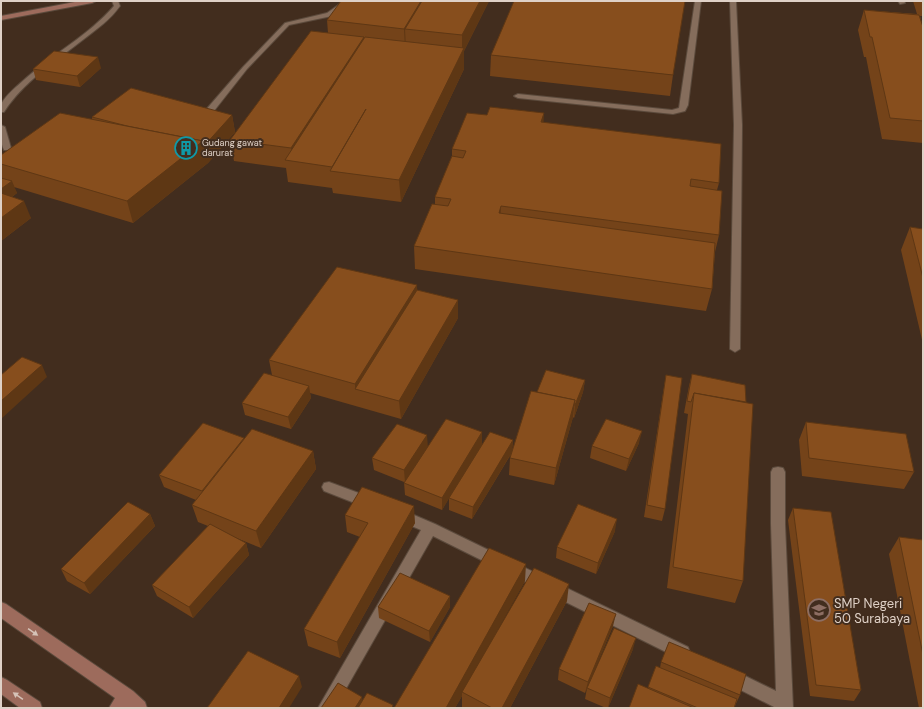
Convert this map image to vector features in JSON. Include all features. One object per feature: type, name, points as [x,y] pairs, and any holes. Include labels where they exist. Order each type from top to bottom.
[{"type":"main road","points":[[1,18],[92,1]]},
{"type":"main road","points":[[1,609],[122,703],[139,708]]},
{"type":"main road","points":[[1,685],[34,708]]},
{"type":"street","points":[[778,472],[778,524],[785,706]]},
{"type":"street","points":[[329,487],[430,528],[695,659]]},
{"type":"street","points":[[326,708],[430,528]]},
{"type":"street","points":[[716,669],[785,706]]},
{"type":"lane","points":[[1,110],[2,105],[24,84],[107,18],[117,6],[115,1]]},
{"type":"lane","points":[[208,114],[245,68],[287,24],[329,16],[344,6],[348,1]]},
{"type":"lane","points":[[518,96],[674,112],[682,109],[684,105],[698,1]]},
{"type":"lane","points":[[733,1],[738,125],[736,349]]},
{"type":"lane","points":[[1,127],[7,148]]},
{"type":"building","points":[[341,1],[421,1],[404,29],[327,20]]},
{"type":"building","points":[[422,1],[480,1],[462,35],[405,29]]},
{"type":"building","points":[[514,1],[685,1],[673,75],[491,55]]},
{"type":"building","points":[[864,10],[919,15],[923,27],[923,121],[890,118],[872,37],[870,37]]},
{"type":"building","points":[[311,31],[364,37],[291,148],[230,140]]},
{"type":"building","points":[[365,37],[464,48],[399,180],[330,171],[366,109],[332,167],[285,160]]},
{"type":"building","points":[[54,51],[98,57],[77,76],[33,69]]},
{"type":"building","points":[[131,88],[232,115],[204,146],[203,141],[127,126],[92,117]]},
{"type":"building","points":[[490,107],[544,113],[541,122],[721,144],[719,183],[691,179],[690,186],[722,191],[719,235],[501,206],[499,213],[715,243],[712,289],[414,246],[432,204],[448,206],[451,199],[435,197],[452,156],[463,158],[466,151],[452,149],[467,113],[487,115]]},
{"type":"building","points":[[60,113],[203,141],[127,201],[1,164],[1,155]]},
{"type":"building","points":[[1,178],[12,181],[1,189]]},
{"type":"building","points":[[1,193],[24,201],[1,218]]},
{"type":"building","points":[[910,227],[923,229],[923,278]]},
{"type":"building","points":[[337,267],[417,285],[355,384],[269,360]]},
{"type":"building","points":[[417,290],[458,300],[399,401],[355,389]]},
{"type":"building","points":[[22,357],[42,365],[1,401],[1,375]]},
{"type":"building","points":[[546,370],[585,380],[575,405],[575,400],[537,392]]},
{"type":"building","points":[[264,373],[309,386],[288,417],[242,403]]},
{"type":"building","points":[[692,374],[745,385],[746,402],[694,393],[691,402],[687,401]]},
{"type":"building","points":[[666,375],[682,378],[665,509],[647,505]]},
{"type":"building","points":[[531,391],[575,400],[556,468],[510,458]]},
{"type":"building","points":[[694,393],[753,404],[743,581],[673,567]]},
{"type":"building","points":[[446,419],[482,432],[442,498],[404,483]]},
{"type":"building","points":[[606,419],[642,431],[629,459],[592,446]]},
{"type":"building","points":[[806,422],[906,434],[914,472],[809,458]]},
{"type":"building","points":[[203,423],[244,438],[202,491],[159,475]]},
{"type":"building","points":[[397,424],[427,435],[404,470],[372,458]]},
{"type":"building","points":[[252,429],[313,451],[256,531],[192,505]]},
{"type":"building","points":[[490,432],[513,440],[473,507],[449,498]]},
{"type":"building","points":[[362,487],[414,506],[337,642],[304,629],[368,523],[345,515]]},
{"type":"building","points":[[128,502],[150,514],[84,583],[61,569]]},
{"type":"building","points":[[578,504],[617,519],[598,563],[557,547]]},
{"type":"building","name":"SMP Negeri 50 Surabaya","points":[[793,508],[831,512],[861,690],[816,685]]},
{"type":"building","points":[[210,524],[246,543],[189,607],[152,585]]},
{"type":"building","points":[[899,537],[923,540],[923,655]]},
{"type":"building","points":[[489,548],[526,564],[446,708],[394,708]]},
{"type":"building","points":[[534,568],[569,584],[502,708],[492,708],[462,692]]},
{"type":"building","points":[[400,573],[450,596],[429,631],[378,607]]},
{"type":"building","points":[[589,603],[616,614],[588,682],[559,669]]},
{"type":"building","points":[[614,628],[636,638],[610,698],[587,688]]},
{"type":"building","points":[[669,642],[746,674],[740,695],[661,662]]},
{"type":"building","points":[[248,651],[299,676],[279,708],[207,708]]},
{"type":"building","points":[[656,666],[737,699],[734,708],[698,708],[648,687]]},
{"type":"building","points":[[338,683],[362,697],[355,708],[321,708]]},
{"type":"building","points":[[638,684],[694,708],[629,708]]},
{"type":"building","points":[[367,693],[393,705],[392,708],[358,708]]},
{"type":"place","name":"Gudang gawat darurat","points":[[186,148]]},
{"type":"place","name":"SMP Negeri 50 Surabaya","points":[[819,610]]}]
